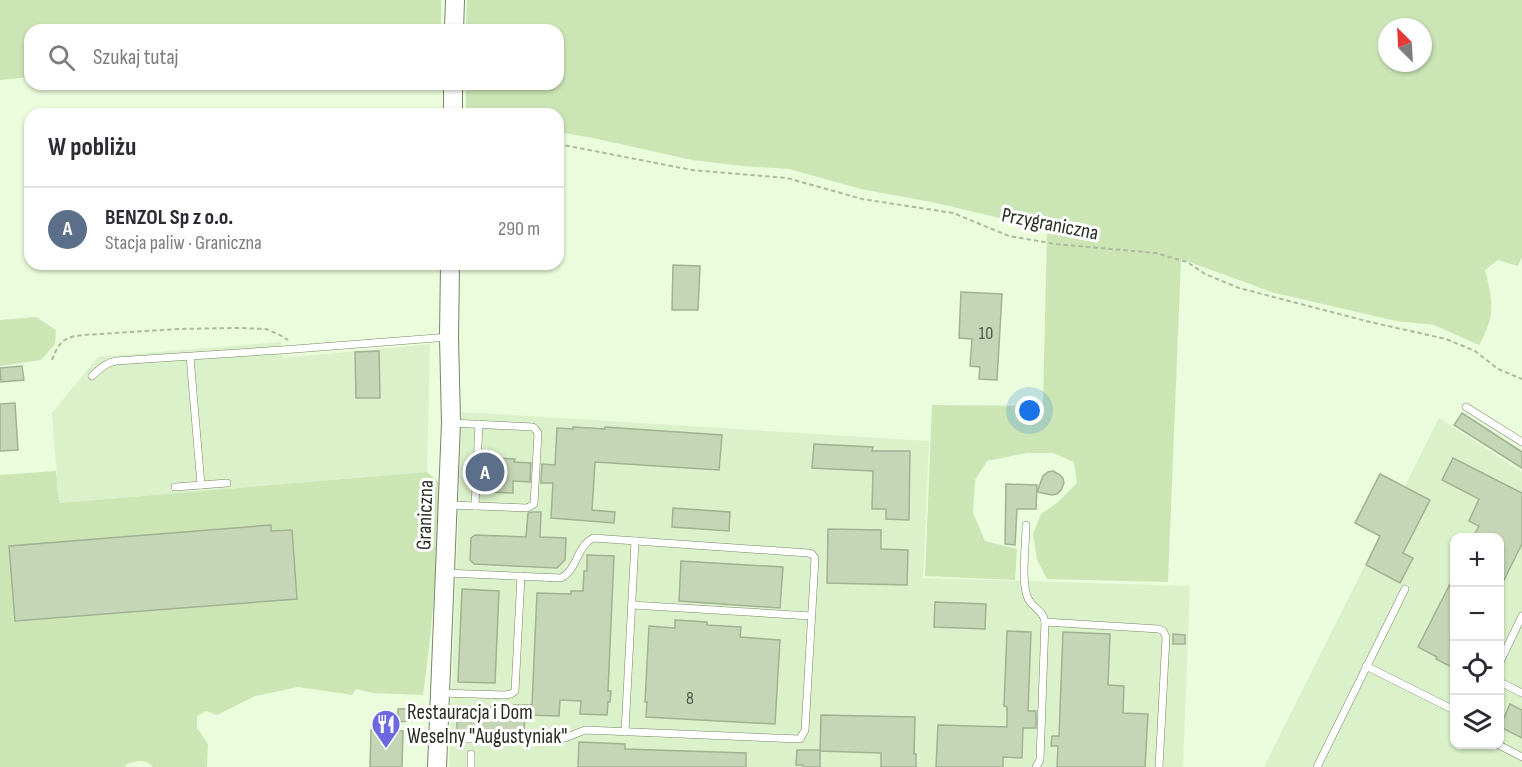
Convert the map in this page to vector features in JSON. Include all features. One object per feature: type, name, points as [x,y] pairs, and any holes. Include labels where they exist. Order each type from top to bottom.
[{"type":"street","points":[[454,24],[455,0]]},
{"type":"street","points":[[453,90],[453,108]]},
{"type":"street","name":"Graniczna","points":[[437,767],[451,423],[450,270]]},
{"type":"lane","points":[[92,376],[110,362],[449,337]]},
{"type":"lane","points":[[190,357],[201,485]]},
{"type":"lane","points":[[1466,407],[1522,442]]},
{"type":"lane","points":[[448,505],[527,508],[532,506],[534,504],[538,433],[532,428],[451,423]]},
{"type":"lane","points":[[475,506],[479,424]]},
{"type":"lane","points":[[175,487],[227,483]]},
{"type":"lane","points":[[1026,525],[1025,586],[1029,600],[1044,615],[1045,622],[1040,760],[1036,767]]},
{"type":"lane","points":[[438,739],[558,739],[585,730],[800,739],[805,730],[815,558],[808,553],[593,538],[582,546],[571,570],[561,578],[445,573]]},
{"type":"lane","points":[[625,732],[635,541]]},
{"type":"lane","points":[[440,693],[504,695],[515,691],[521,576]]},
{"type":"lane","points":[[1317,767],[1405,589]]},
{"type":"lane","points":[[632,605],[811,616]]},
{"type":"lane","points":[[1504,654],[1522,616]]},
{"type":"lane","points":[[1045,622],[1163,631],[1166,637],[1160,767]]},
{"type":"lane","points":[[1366,666],[1450,708]]},
{"type":"lane","points":[[1504,684],[1522,693]]},
{"type":"lane","points":[[1504,748],[1522,757]]},
{"type":"lane","points":[[471,754],[471,767]]},
{"type":"path","name":"Przygraniczna","points":[[564,145],[692,170],[787,178],[862,199],[952,213],[1009,236],[1055,244],[1156,253],[1187,262],[1205,274],[1239,288],[1446,339],[1475,351],[1498,369],[1522,379]]},
{"type":"path","points":[[52,360],[56,348],[70,336],[178,328],[266,329],[280,335],[299,349]]},
{"type":"shaded area","points":[[0,0],[441,0],[441,24],[24,24],[24,78],[0,80]]},
{"type":"shaded area","points":[[467,0],[1522,0],[1522,257],[1518,266],[1498,260],[1485,270],[1491,308],[1488,325],[1479,345],[1434,325],[1396,321],[1275,293],[1181,259],[1168,582],[1047,579],[1037,560],[1033,534],[1041,514],[1057,503],[1077,483],[1074,462],[1053,453],[1027,453],[987,461],[975,480],[973,513],[985,541],[1017,549],[1015,580],[925,576],[932,405],[1043,406],[1047,229],[936,203],[861,189],[789,169],[692,160],[564,133],[564,108],[466,108],[466,90],[564,90],[564,24],[466,24]]},
{"type":"shaded area","points":[[36,317],[56,330],[55,344],[41,360],[0,366],[0,320]]},
{"type":"shaded area","points":[[281,342],[283,358],[430,344],[427,472],[59,503],[52,413],[98,357]]},
{"type":"shaded area","points":[[462,412],[929,441],[923,578],[1190,586],[1183,767],[449,767]]},
{"type":"shaded area","points":[[1439,418],[1522,472],[1522,767],[1264,767]]},
{"type":"shaded area","points":[[56,471],[59,503],[427,472],[440,483],[430,642],[423,695],[373,693],[356,689],[352,695],[298,687],[255,696],[217,715],[206,711],[197,716],[197,728],[208,744],[207,767],[153,767],[141,761],[127,764],[125,767],[0,767],[0,475]]},
{"type":"building","points":[[673,265],[700,266],[698,310],[672,310]]},
{"type":"building","points":[[961,292],[1002,294],[997,380],[979,379],[980,367],[970,366],[972,339],[959,338]]},
{"type":"building","points":[[379,351],[380,398],[356,398],[355,352]]},
{"type":"building","points":[[22,366],[24,380],[1,382],[0,368]]},
{"type":"building","points":[[15,403],[18,450],[0,451],[0,404]]},
{"type":"building","points":[[1462,413],[1522,452],[1522,468],[1454,425]]},
{"type":"building","points":[[573,427],[722,435],[719,470],[595,462],[592,510],[615,512],[614,523],[551,518],[553,483],[541,483],[542,464],[555,465],[557,428],[573,429]]},
{"type":"building","points":[[814,444],[873,447],[872,451],[910,451],[909,520],[886,519],[886,509],[872,509],[873,471],[812,468]]},
{"type":"building","points":[[483,457],[515,459],[514,462],[531,463],[530,482],[513,481],[513,493],[489,492],[489,488],[482,488]]},
{"type":"building","points":[[1453,458],[1522,493],[1522,544],[1504,580],[1504,533],[1475,533],[1479,526],[1469,521],[1479,499],[1442,480]]},
{"type":"building","points":[[1053,471],[1063,478],[1064,483],[1061,490],[1052,495],[1037,492],[1043,476]]},
{"type":"building","points":[[1380,474],[1430,500],[1403,553],[1413,558],[1400,583],[1366,565],[1380,536],[1355,523]]},
{"type":"building","points":[[1006,484],[1037,485],[1036,509],[1017,509],[1015,545],[1005,544]]},
{"type":"building","points":[[673,508],[730,512],[729,531],[672,527]]},
{"type":"building","points":[[541,512],[540,537],[566,538],[565,560],[557,568],[474,564],[470,560],[471,538],[475,535],[526,537],[528,513]]},
{"type":"building","points":[[271,525],[271,531],[292,530],[297,599],[15,621],[9,546]]},
{"type":"building","points":[[828,529],[881,530],[881,549],[908,550],[907,585],[827,583]]},
{"type":"building","points":[[587,555],[614,556],[608,691],[611,691],[607,715],[580,714],[581,701],[560,700],[559,716],[525,715],[524,733],[457,732],[457,706],[514,708],[514,705],[532,705],[537,593],[571,594],[571,591],[583,591]]},
{"type":"building","points":[[681,561],[783,567],[780,608],[679,601]]},
{"type":"building","points":[[1450,584],[1450,666],[1418,647]]},
{"type":"building","points":[[462,589],[499,591],[495,683],[458,682]]},
{"type":"building","points":[[935,602],[986,604],[985,629],[934,627]]},
{"type":"building","points":[[675,620],[741,627],[740,637],[780,640],[775,724],[646,717],[649,626],[675,628]]},
{"type":"building","points":[[1007,631],[1031,632],[1028,711],[1036,711],[1036,728],[1023,728],[1022,758],[1003,757],[1003,767],[936,767],[938,725],[1007,727],[1007,707],[1004,706]]},
{"type":"building","points":[[1063,632],[1110,634],[1108,685],[1124,686],[1123,713],[1148,714],[1145,767],[1057,767],[1058,746],[1051,746],[1052,736],[1059,736]]},
{"type":"building","points":[[1173,634],[1185,635],[1185,644],[1173,644]]},
{"type":"building","points":[[1510,704],[1522,710],[1522,738],[1504,729],[1504,718]]},
{"type":"building","points":[[423,708],[424,720],[398,722],[398,709]]},
{"type":"building","points":[[821,715],[915,717],[916,767],[881,767],[881,753],[820,751]]},
{"type":"building","name":"Restauracja i Dom Weselny \"Augustyniak\"","points":[[371,730],[403,731],[402,767],[370,767]]},
{"type":"building","points":[[579,742],[625,744],[625,749],[746,753],[746,767],[578,767]]},
{"type":"building","points":[[797,750],[820,750],[820,767],[796,765]]},
{"type":"place","name":"BENZOL Sp z o.o.","points":[[485,472]]},
{"type":"place","name":"Restauracja i Dom Weselny \"Augustyniak\"","points":[[386,750]]}]
